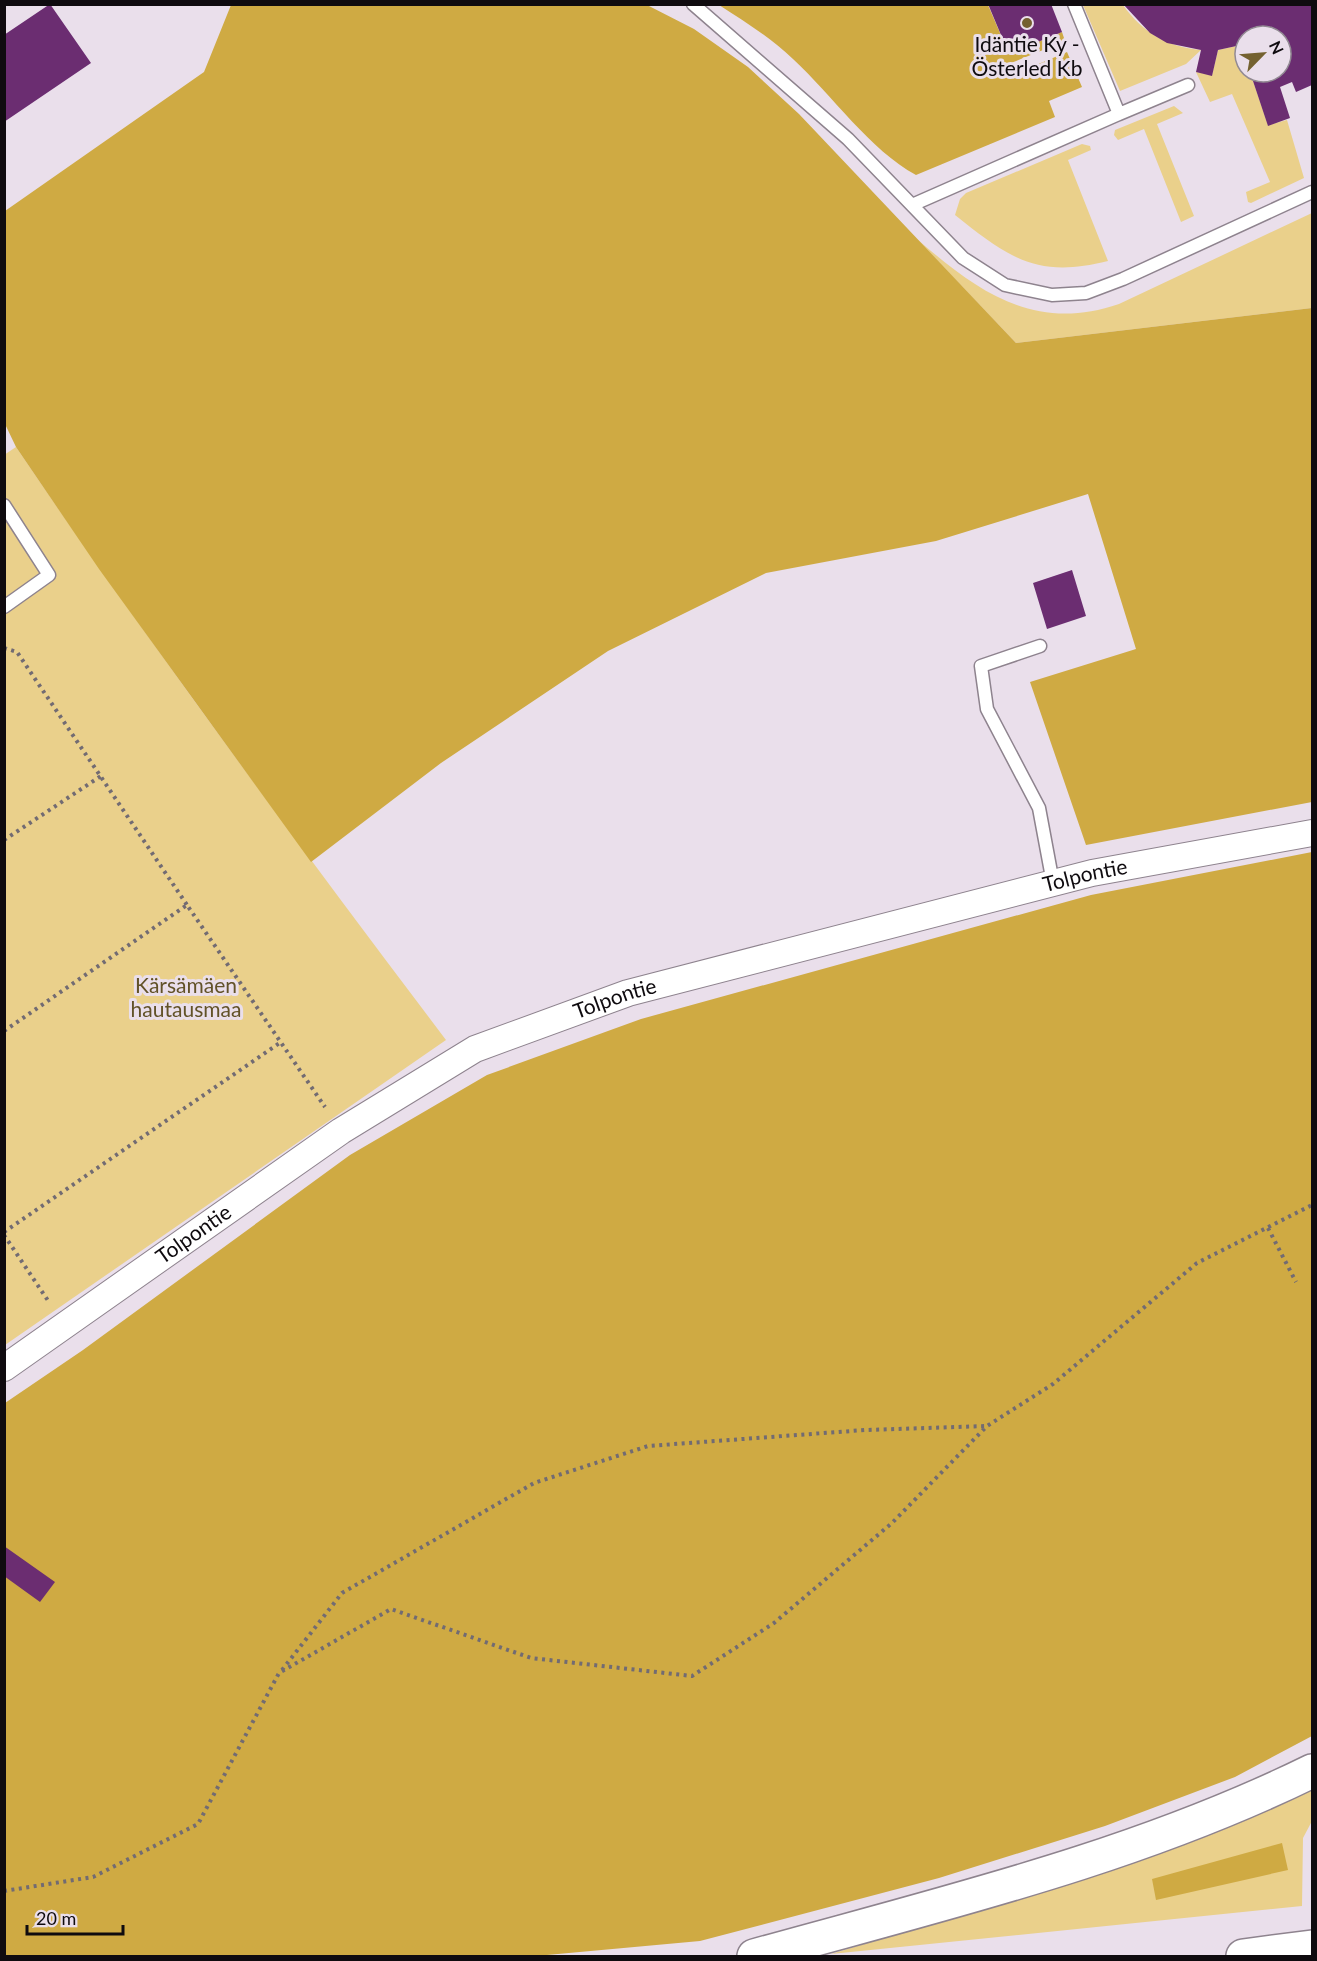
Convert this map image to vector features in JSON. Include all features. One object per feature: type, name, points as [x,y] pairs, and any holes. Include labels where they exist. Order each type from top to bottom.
[{"type":"highway","points":[[754,1956],[1024,1882],[1129,1848],[1256,1799],[1312,1771]]},
{"type":"highway","points":[[1243,1956],[1312,1947]]},
{"type":"street","name":"Tolpontie","points":[[4,1368],[341,1131],[475,1049],[628,993],[1053,883],[1092,873],[1312,833]]},
{"type":"lane","points":[[693,4],[848,139],[963,258],[1005,285],[1052,295],[1086,293],[1123,279],[1312,192]]},
{"type":"lane","points":[[1074,4],[1119,114]]},
{"type":"lane","points":[[912,206],[1188,85]]},
{"type":"lane","points":[[4,505],[50,575],[4,607]]},
{"type":"lane","points":[[1040,646],[981,666],[987,709],[1039,807],[1053,883]]},
{"type":"path","points":[[4,648],[17,652],[341,1131]]},
{"type":"path","points":[[4,840],[101,776]]},
{"type":"path","points":[[4,1031],[187,904]]},
{"type":"path","points":[[65,1325],[4,1233],[281,1042]]},
{"type":"path","points":[[279,1673],[391,1609],[531,1658],[692,1676],[774,1623],[892,1522],[987,1426],[1053,1384],[1197,1263],[1312,1205]]},
{"type":"path","points":[[1268,1228],[1296,1282]]},
{"type":"path","points":[[4,1892],[93,1877],[198,1824],[279,1673],[342,1593],[534,1483],[648,1446],[865,1430],[987,1426]]},
{"type":"green space","points":[[1083,5],[1123,5],[1138,23],[1166,42],[1201,50],[1186,64],[1120,91]]},
{"type":"green space","points":[[1233,47],[1233,84],[1254,84],[1268,125],[1287,120],[1304,178],[1251,203],[1248,202],[1246,192],[1270,182],[1232,94],[1210,102],[1196,72],[1212,75],[1218,50]]},
{"type":"green space","points":[[1174,106],[1183,113],[1157,124],[1194,216],[1181,222],[1144,129],[1118,140],[1114,135],[1115,130]]},
{"type":"green space","points":[[1082,144],[1090,146],[1091,150],[1068,160],[1108,261],[1062,267],[1043,266],[1025,261],[992,243],[955,215],[960,199],[966,193]]},
{"type":"green space","points":[[1312,213],[1312,308],[1016,343],[917,239],[962,276],[986,291],[1034,310],[1061,314],[1089,312],[1119,304]]},
{"type":"green space","name":"Kärsämäen hautausmaa","points":[[16,447],[227,746],[446,1040],[5,1345],[4,455]]},
{"type":"green space","points":[[1312,1788],[1312,1821],[1303,1838],[1302,1906],[831,1954],[1045,1890]]},
{"type":"shaded area","points":[[231,5],[647,5],[694,29],[748,67],[799,114],[1016,343],[1312,308],[1312,802],[1086,845],[1030,682],[1136,649],[1088,494],[936,541],[766,573],[608,651],[441,763],[311,862],[99,569],[16,447],[5,424],[5,211],[204,72]]},
{"type":"shaded area","points":[[719,5],[988,5],[1009,54],[1062,32],[1065,41],[1011,63],[1015,74],[1067,52],[1082,87],[1049,101],[1055,117],[916,175],[867,137],[785,51]]},
{"type":"shaded area","points":[[1312,852],[1312,1736],[1235,1777],[1105,1826],[939,1878],[700,1941],[536,1956],[5,1956],[5,1403],[83,1350],[350,1155],[487,1075],[641,1019],[1091,895]]},
{"type":"shaded area","points":[[1282,1843],[1288,1870],[1156,1900],[1152,1879]]},
{"type":"building","points":[[50,4],[91,63],[4,122],[4,35]]},
{"type":"building","name":"Idäntie Ky - Österled Kb","points":[[988,4],[1051,4],[1062,32],[1009,54]]},
{"type":"building","points":[[1123,4],[1312,4],[1312,85],[1296,92],[1293,84],[1293,24],[1233,24],[1233,47],[1218,50],[1212,76],[1196,72],[1201,50],[1167,43],[1150,33]]},
{"type":"building","points":[[1254,84],[1287,84],[1280,87],[1290,118],[1268,126]]},
{"type":"building","points":[[1072,570],[1086,616],[1047,629],[1033,583]]},
{"type":"building","points":[[4,1546],[55,1582],[40,1602],[4,1576]]},
{"type":"place","name":"Idäntie Ky - Österled Kb","points":[[1027,23]]}]
